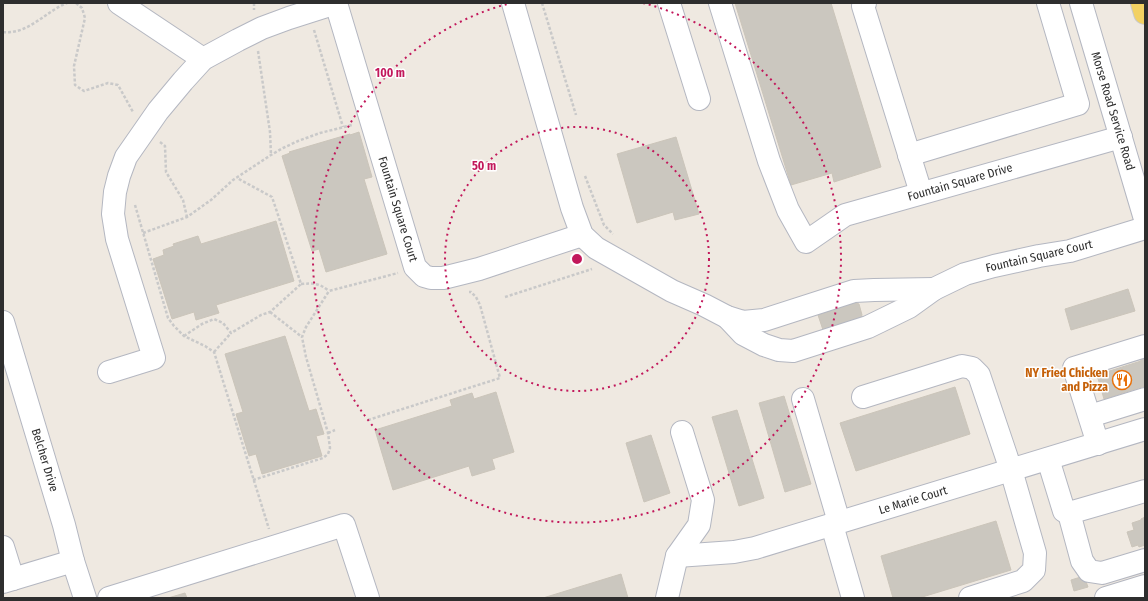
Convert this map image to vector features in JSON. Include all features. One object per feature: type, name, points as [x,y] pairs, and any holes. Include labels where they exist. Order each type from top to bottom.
[{"type":"main road","points":[[1142,3],[1145,13]]},
{"type":"street","points":[[119,3],[203,59]]},
{"type":"street","points":[[109,372],[154,358],[117,239],[112,211],[118,176],[126,158],[158,111],[203,59],[256,31],[282,20],[336,3]]},
{"type":"street","name":"Fountain Square Court","points":[[336,3],[415,267],[424,276],[431,278],[443,278],[457,275],[582,235]]},
{"type":"street","name":"Fountain Square Court","points":[[513,3],[572,208],[582,235],[600,251],[672,291],[727,317],[743,322],[764,320],[854,291],[934,290]]},
{"type":"street","points":[[670,3],[699,99]]},
{"type":"street","name":"Fountain Square Drive","points":[[720,3],[769,161],[788,210],[806,242],[845,215],[1120,137]]},
{"type":"street","points":[[865,3],[863,6],[921,193]]},
{"type":"street","points":[[909,155],[1078,104],[1048,3]]},
{"type":"street","name":"Morse Road Service Road","points":[[1081,3],[1145,219]]},
{"type":"street","name":"Fountain Square Court","points":[[727,317],[743,334],[764,345],[779,350],[793,351],[868,327],[909,307],[934,290],[965,274],[1002,264],[1070,251],[1145,228]]},
{"type":"street","name":"Belcher Drive","points":[[3,322],[85,598]]},
{"type":"street","points":[[1098,444],[1074,368],[1145,346]]},
{"type":"street","points":[[863,397],[962,366],[972,368],[979,375],[1011,470],[1035,553],[1034,570],[1023,581],[970,598]]},
{"type":"street","points":[[803,399],[853,598]]},
{"type":"street","points":[[1090,416],[1145,399]]},
{"type":"street","name":"Le Marie Court","points":[[677,556],[734,552],[755,548],[1145,429]]},
{"type":"street","points":[[667,598],[677,556],[699,525],[703,500],[682,432]]},
{"type":"street","points":[[1048,459],[1064,511],[1069,513],[1145,491]]},
{"type":"street","points":[[1069,513],[1082,561],[1089,571],[1102,572],[1145,560]]},
{"type":"street","points":[[109,598],[344,525],[368,598]]},
{"type":"street","points":[[3,547],[8,581],[73,561]]},
{"type":"street","points":[[1106,598],[1145,586]]},
{"type":"path","points":[[3,32],[11,33],[27,28],[67,3]]},
{"type":"path","points":[[76,3],[82,8],[85,18],[74,66],[75,85],[84,91],[108,83],[118,85],[135,118]]},
{"type":"path","points":[[143,233],[187,217],[211,200],[237,178],[271,155],[270,132],[258,55],[254,3]]},
{"type":"path","points":[[542,3],[576,115]]},
{"type":"path","points":[[308,12],[343,127]]},
{"type":"path","points":[[156,139],[165,146],[166,172],[183,200],[187,217]]},
{"type":"path","points":[[583,170],[604,226],[618,238]]},
{"type":"path","points":[[237,178],[272,198],[301,284]]},
{"type":"path","points":[[134,203],[168,318],[184,336],[214,352],[271,534]]},
{"type":"path","points":[[505,297],[594,268]]},
{"type":"path","points":[[253,480],[323,458],[328,454],[330,448],[328,432],[306,357],[302,337],[306,327],[329,291],[404,272]]},
{"type":"path","points":[[214,352],[231,333],[261,315],[270,312],[301,284],[315,283],[329,291]]},
{"type":"path","points":[[368,420],[500,378],[480,305]]},
{"type":"path","points":[[270,312],[302,337]]},
{"type":"path","points":[[184,336],[202,324],[214,319],[223,323],[231,333]]},
{"type":"path","points":[[328,432],[335,430]]},
{"type":"building","points":[[735,3],[831,3],[881,167],[834,182],[832,173],[791,185]]},
{"type":"building","points":[[359,132],[372,177],[364,179],[387,254],[326,272],[319,249],[312,251],[282,156],[290,153],[289,152]]},
{"type":"building","points":[[676,137],[699,214],[675,220],[673,212],[637,223],[617,154]]},
{"type":"building","points":[[276,221],[294,281],[216,305],[219,313],[196,320],[194,312],[172,319],[153,259],[164,255],[163,250],[174,246],[173,244],[198,236],[201,244]]},
{"type":"building","points":[[1128,289],[1135,311],[1071,330],[1065,309]]},
{"type":"building","points":[[852,301],[859,304],[862,315],[859,322],[823,330],[818,315],[832,310],[834,307]]},
{"type":"building","points":[[285,336],[309,411],[316,409],[324,434],[316,436],[322,456],[262,474],[256,454],[249,456],[236,414],[243,412],[225,354]]},
{"type":"building","name":"NY Fried Chicken and Pizza","points":[[1145,356],[1145,386],[1104,399],[1097,375],[1141,361],[1140,357]]},
{"type":"building","points":[[955,387],[970,434],[856,471],[840,423]]},
{"type":"building","points":[[496,392],[514,452],[492,459],[495,469],[472,476],[469,466],[393,490],[375,430],[452,406],[450,400],[472,393],[474,399]]},
{"type":"building","points":[[784,396],[811,484],[785,492],[759,403]]},
{"type":"building","points":[[737,410],[764,498],[739,506],[712,417]]},
{"type":"building","points":[[651,435],[670,493],[644,502],[626,443]]},
{"type":"building","points":[[1145,517],[1145,545],[1132,547],[1127,532],[1134,530],[1132,523]]},
{"type":"building","points":[[996,521],[1011,570],[919,598],[893,598],[881,556]]},
{"type":"building","points":[[621,574],[628,598],[543,598]]},
{"type":"building","points":[[1084,576],[1088,587],[1074,591],[1071,580]]},
{"type":"building","points":[[185,593],[187,598],[168,598]]},
{"type":"place","name":"NY Fried Chicken and Pizza","points":[[1122,380]]}]
